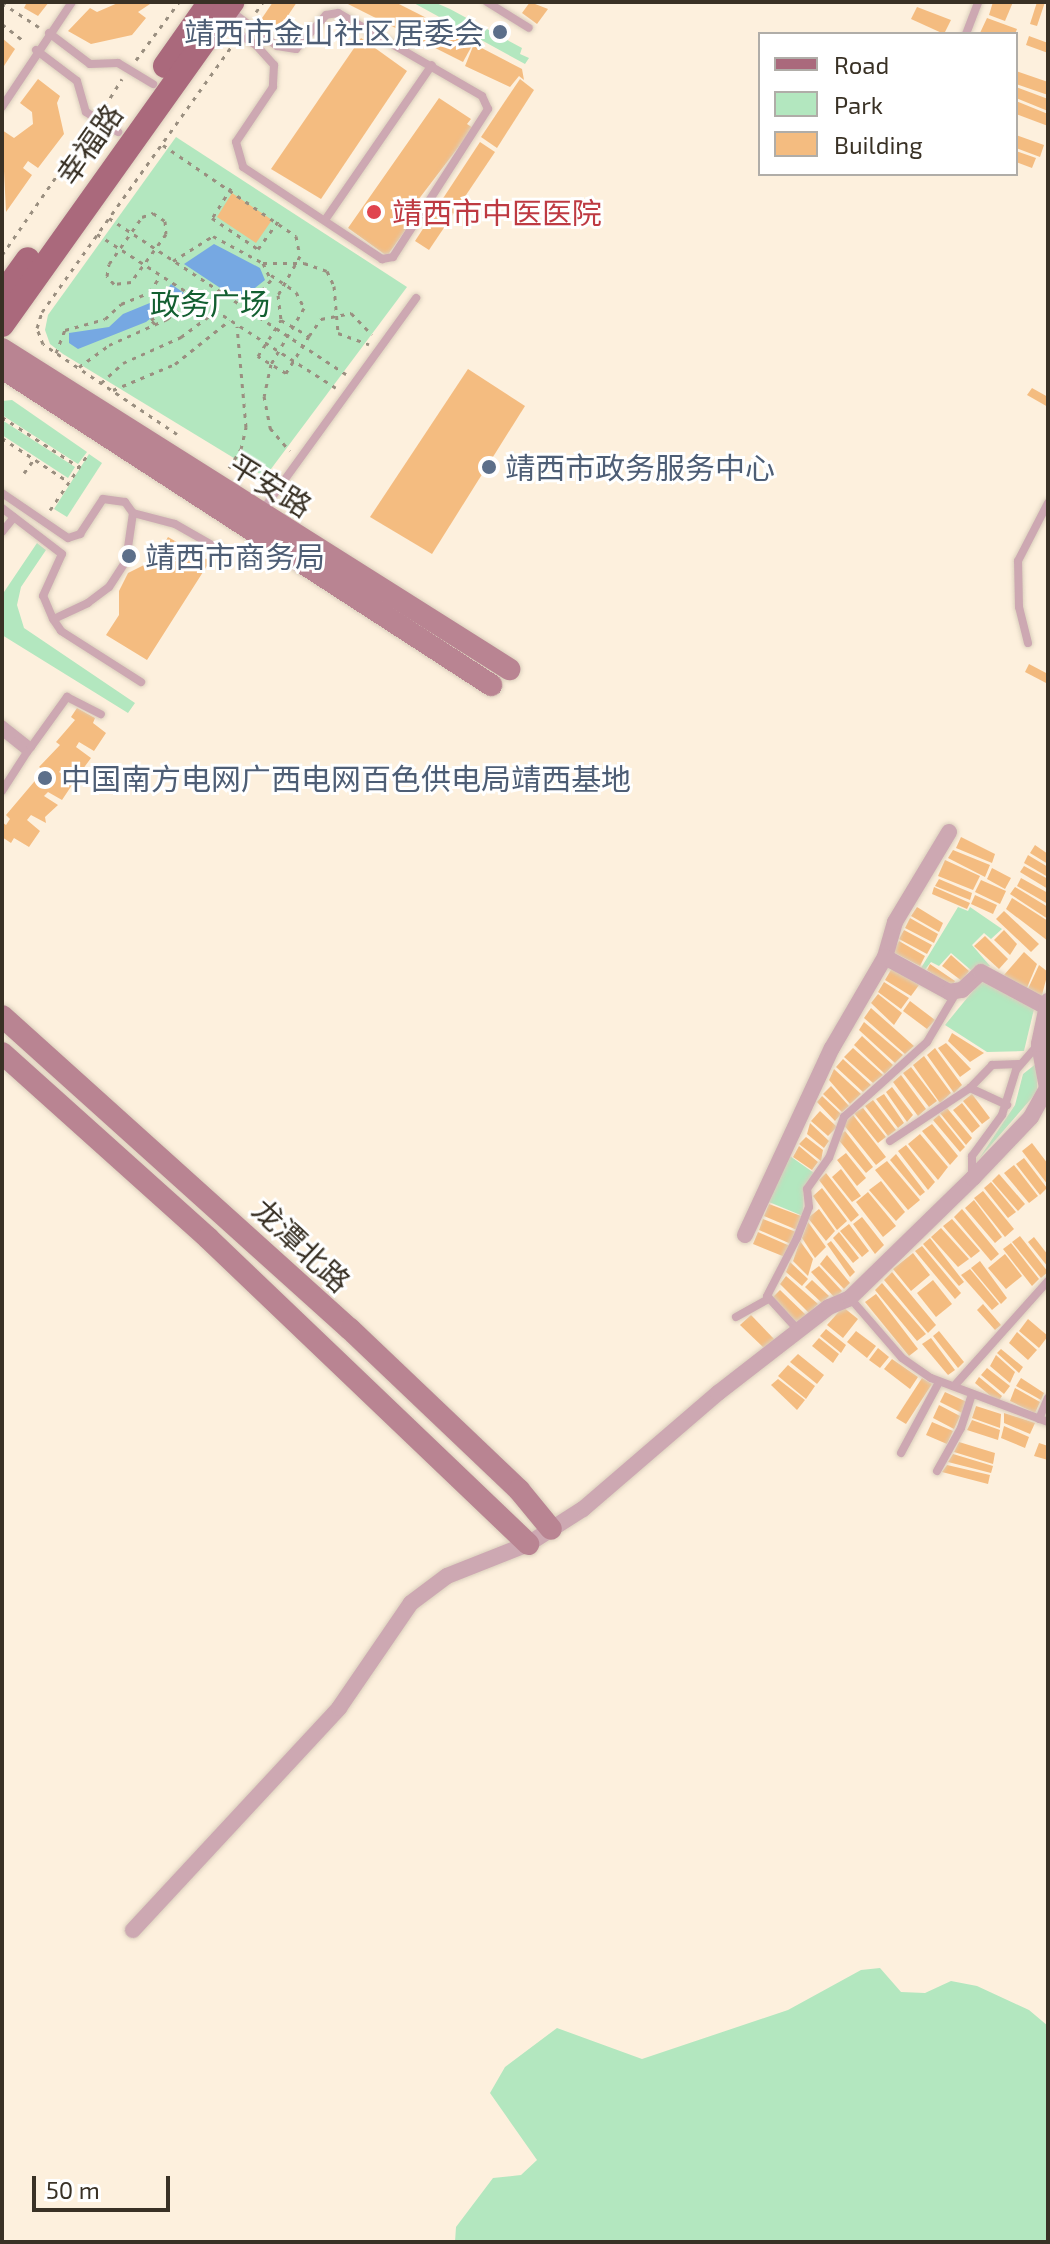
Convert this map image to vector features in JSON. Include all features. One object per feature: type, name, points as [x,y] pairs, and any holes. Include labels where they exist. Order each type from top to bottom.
[{"type":"main road","name":"幸福路","points":[[2,295],[153,84],[222,8]]},
{"type":"main road","name":"幸福路","points":[[2,325],[222,8]]},
{"type":"main road","name":"平安路","points":[[2,349],[491,685]]},
{"type":"main road","name":"平安路","points":[[2,368],[254,522],[509,669]]},
{"type":"main road","name":"龙潭北路","points":[[2,1016],[350,1329],[519,1490],[551,1529]]},
{"type":"main road","name":"龙潭北路","points":[[2,1053],[208,1238],[528,1544]]},
{"type":"street","points":[[745,1235],[832,1048],[885,957],[895,922],[949,832]]},
{"type":"street","points":[[133,1930],[339,1708],[411,1603],[447,1576],[528,1544],[583,1509],[718,1393],[829,1307],[850,1298],[1031,1117],[1048,1088],[1039,1044],[1048,1005],[981,972],[956,993],[885,957]]},
{"type":"lane","points":[[2,107],[36,50],[72,2]]},
{"type":"lane","points":[[487,2],[529,28]]},
{"type":"lane","points":[[967,32],[978,2]]},
{"type":"lane","points":[[222,8],[277,46],[296,49],[326,15],[338,13],[482,96],[488,109],[393,257],[382,259],[237,159],[236,142],[276,80],[268,56],[240,35],[222,8]]},
{"type":"lane","points":[[49,33],[90,64],[118,63],[153,84]]},
{"type":"lane","points":[[36,50],[77,81],[86,112],[118,132]]},
{"type":"lane","points":[[325,220],[432,65]]},
{"type":"lane","points":[[254,522],[416,298]]},
{"type":"lane","points":[[2,493],[75,538],[103,499],[117,498],[133,513],[175,524],[226,553]]},
{"type":"lane","points":[[1028,643],[1019,607],[1018,561],[1048,503]]},
{"type":"lane","points":[[2,508],[62,554],[43,596],[61,631],[141,682]]},
{"type":"lane","points":[[53,619],[71,614],[109,587],[126,561],[133,513]]},
{"type":"lane","points":[[2,532],[14,517]]},
{"type":"lane","points":[[2,791],[67,697],[101,714]]},
{"type":"lane","points":[[2,724],[29,749]]},
{"type":"lane","points":[[2,732],[29,749]]},
{"type":"lane","points":[[736,1317],[768,1299],[809,1207],[807,1189],[829,1158],[841,1121],[927,1042],[956,993]]},
{"type":"lane","points":[[973,1178],[972,1156],[1007,1105],[1019,1064],[1039,1044]]},
{"type":"lane","points":[[890,1141],[970,1088],[992,1065],[1019,1064]]},
{"type":"lane","points":[[970,1088],[1007,1105]]},
{"type":"lane","points":[[955,1385],[1048,1281]]},
{"type":"lane","points":[[850,1298],[902,1358],[939,1382],[955,1385],[1043,1420],[1048,1398]]},
{"type":"lane","points":[[768,1299],[800,1332]]},
{"type":"lane","points":[[901,1453],[939,1382]]},
{"type":"lane","points":[[937,1471],[961,1428],[972,1394]]},
{"type":"path","points":[[247,24],[263,2]]},
{"type":"path","points":[[2,3],[49,33]]},
{"type":"path","points":[[2,24],[36,50]]},
{"type":"path","points":[[190,442],[56,353],[38,336],[38,319],[240,35]]},
{"type":"path","points":[[162,144],[279,220],[300,243],[297,264],[278,295],[281,320],[258,356],[286,373],[315,323],[333,316],[357,315],[376,339],[386,339]]},
{"type":"path","points":[[231,188],[212,218],[258,249],[279,220]]},
{"type":"path","points":[[144,215],[161,217],[167,230],[129,284],[114,284],[107,268],[130,232],[144,215]]},
{"type":"path","points":[[109,218],[356,381]]},
{"type":"path","points":[[97,234],[346,395]]},
{"type":"path","points":[[173,261],[213,236],[263,263],[297,264],[327,271],[334,286],[333,316],[338,333],[368,342],[372,359]]},
{"type":"path","points":[[263,263],[304,308],[295,328],[271,364],[264,396],[270,428],[276,441],[300,458]]},
{"type":"path","points":[[56,353],[65,330],[105,319],[121,304],[150,292],[160,275]]},
{"type":"path","points":[[263,319],[256,297],[269,289],[271,275]]},
{"type":"path","points":[[78,368],[109,345],[167,319],[195,297]]},
{"type":"path","points":[[156,325],[151,320],[160,313],[183,298],[189,303]]},
{"type":"path","points":[[174,305],[179,310]]},
{"type":"path","points":[[101,383],[123,363],[181,337],[216,311]]},
{"type":"path","points":[[160,313],[167,319]]},
{"type":"path","points":[[112,390],[185,358],[230,320]]},
{"type":"path","points":[[281,320],[309,336]]},
{"type":"path","points":[[229,468],[246,432],[236,323]]},
{"type":"path","points":[[2,417],[79,467]]},
{"type":"path","points":[[2,438],[69,482]]},
{"type":"path","points":[[44,519],[88,454]]},
{"type":"path","points":[[24,473],[34,459]]},
{"type":"path","points":[[216,459],[240,475]]},
{"type":"green space","points":[[412,2],[434,2],[450,9],[522,48],[520,54],[529,58],[525,64]]},
{"type":"green space","name":"政务广场","points":[[176,137],[407,287],[265,477],[63,354],[50,344],[45,330],[48,315]]},
{"type":"green space","points":[[12,400],[87,452],[78,464],[2,415],[2,401]]},
{"type":"green space","points":[[2,420],[75,467],[68,478],[2,435]]},
{"type":"green space","points":[[89,454],[102,463],[67,517],[54,509]]},
{"type":"green space","points":[[37,543],[46,550],[21,587],[17,605],[24,628],[135,703],[128,713],[2,635],[2,595]]},
{"type":"green space","points":[[958,907],[968,911],[970,907],[1002,929],[991,939],[984,933],[972,945],[990,966],[972,971],[951,953],[939,966],[931,962],[924,971],[921,968]]},
{"type":"green space","points":[[981,981],[1034,1009],[1024,1051],[987,1052],[945,1025]]},
{"type":"green space","points":[[1037,1063],[1037,1092],[978,1160],[1015,1105],[1023,1074]]},
{"type":"green space","points":[[790,1156],[814,1173],[804,1190],[803,1216],[764,1200]]},
{"type":"green space","points":[[880,1968],[901,1992],[925,1993],[951,1981],[977,1986],[1029,2010],[1048,2026],[1048,2242],[455,2242],[456,2227],[493,2178],[521,2175],[537,2160],[490,2093],[505,2067],[557,2028],[642,2059],[788,2010],[861,1970]]},
{"type":"water","points":[[214,244],[260,268],[265,280],[251,291],[252,309],[184,264]]},
{"type":"water","points":[[171,284],[184,293],[146,322],[78,349],[69,343],[69,333],[109,327],[123,314],[162,298]]},
{"type":"building","points":[[27,2],[49,2],[38,16],[24,8]]},
{"type":"building","points":[[120,2],[153,2],[138,12],[146,18],[132,35],[91,44],[68,31],[90,8],[97,12]]},
{"type":"building","points":[[273,2],[297,2],[277,32],[260,21]]},
{"type":"building","points":[[344,2],[395,2],[474,42],[463,62]]},
{"type":"building","points":[[530,2],[548,9],[537,24],[522,13]]},
{"type":"building","points":[[993,2],[1013,2],[1005,21],[989,15]]},
{"type":"building","points":[[1037,2],[1045,2],[1037,26],[1030,24]]},
{"type":"building","points":[[917,7],[951,20],[945,32],[940,32],[911,19]]},
{"type":"building","points":[[987,18],[1017,29],[1016,32],[980,32]]},
{"type":"building","points":[[1029,36],[1048,43],[1048,53],[1026,45]]},
{"type":"building","points":[[2,38],[15,49],[2,69]]},
{"type":"building","points":[[361,38],[407,71],[321,199],[271,169]]},
{"type":"building","points":[[474,44],[522,69],[524,80],[519,76],[510,87],[465,66]]},
{"type":"building","points":[[1018,72],[1048,82],[1048,95],[1018,85]]},
{"type":"building","points":[[38,79],[60,96],[57,103],[64,134],[38,168],[28,161],[23,168],[32,175],[6,212],[2,130],[14,138],[33,124],[32,112],[20,103]]},
{"type":"building","points":[[520,79],[534,90],[497,148],[481,137]]},
{"type":"building","points":[[1018,88],[1048,99],[1048,111],[1018,99]]},
{"type":"building","points":[[439,98],[471,119],[467,124],[473,128],[415,204],[421,208],[387,256],[348,228]]},
{"type":"building","points":[[1018,102],[1048,114],[1048,126],[1018,115]]},
{"type":"building","points":[[1018,136],[1044,145],[1040,157],[1018,149]]},
{"type":"building","points":[[480,142],[495,152],[429,250],[415,241]]},
{"type":"building","points":[[1018,152],[1036,158],[1032,168],[1018,163]]},
{"type":"building","points":[[232,193],[272,220],[256,243],[217,217]]},
{"type":"building","points":[[468,369],[525,406],[432,554],[370,517]]},
{"type":"building","points":[[1032,388],[1048,397],[1048,407],[1027,395]]},
{"type":"building","points":[[168,537],[210,561],[147,660],[106,635],[119,615],[119,591],[128,573],[154,560]]},
{"type":"building","points":[[1029,664],[1048,674],[1048,684],[1025,672]]},
{"type":"building","points":[[77,708],[95,718],[93,723],[106,733],[94,751],[79,742],[76,747],[91,758],[77,777],[63,767],[59,772],[74,782],[62,800],[48,792],[44,796],[58,805],[45,817],[46,823],[31,815],[27,820],[40,831],[29,847],[14,838],[11,843],[2,837],[2,822],[6,825],[10,819],[6,815],[39,776],[43,770],[39,767],[60,745],[56,742],[75,720],[71,717]]},
{"type":"building","points":[[961,837],[995,854],[992,863],[956,848]]},
{"type":"building","points":[[1035,845],[1048,854],[1048,864],[1030,853]]},
{"type":"building","points":[[953,850],[990,865],[985,877],[948,858]]},
{"type":"building","points":[[1028,855],[1048,867],[1048,877],[1024,863]]},
{"type":"building","points":[[945,860],[980,876],[973,890],[938,876]]},
{"type":"building","points":[[1024,866],[1048,879],[1048,889],[1020,872]]},
{"type":"building","points":[[992,868],[1011,878],[1005,889],[987,879]]},
{"type":"building","points":[[1021,878],[1048,893],[1048,904],[1017,886]]},
{"type":"building","points":[[939,879],[972,893],[970,900],[935,886]]},
{"type":"building","points":[[981,880],[1006,891],[1000,904],[975,892]]},
{"type":"building","points":[[934,887],[970,903],[967,909],[932,894]]},
{"type":"building","points":[[1015,887],[1048,907],[1048,919],[1010,894]]},
{"type":"building","points":[[975,895],[997,905],[993,914],[971,904]]},
{"type":"building","points":[[1012,898],[1048,921],[1048,941],[1006,909]]},
{"type":"building","points":[[917,907],[943,923],[939,932],[911,916]]},
{"type":"building","points":[[1004,911],[1039,944],[1031,952],[996,919]]},
{"type":"building","points":[[910,918],[938,934],[934,943],[905,928]]},
{"type":"building","points":[[904,930],[932,945],[927,954],[899,939]]},
{"type":"building","points":[[1004,930],[1017,944],[1010,955],[994,940]]},
{"type":"building","points":[[985,936],[1008,959],[999,969],[974,946]]},
{"type":"building","points":[[899,941],[925,956],[920,966],[893,952]]},
{"type":"building","points":[[1024,952],[1037,964],[1026,990],[1004,975]]},
{"type":"building","points":[[951,955],[969,971],[962,981],[942,966]]},
{"type":"building","points":[[930,964],[955,981],[952,987],[927,970]]},
{"type":"building","points":[[1039,965],[1048,972],[1041,999],[1027,991]]},
{"type":"building","points":[[892,968],[919,985],[911,996],[885,980]]},
{"type":"building","points":[[884,982],[909,998],[901,1009],[878,992]]},
{"type":"building","points":[[878,994],[902,1013],[894,1025],[871,1003]]},
{"type":"building","points":[[910,1001],[935,1020],[927,1029],[903,1011]]},
{"type":"building","points":[[871,1008],[914,1046],[905,1054],[864,1018]]},
{"type":"building","points":[[864,1022],[903,1055],[895,1063],[859,1030]]},
{"type":"building","points":[[952,1033],[984,1053],[970,1062],[948,1041]]},
{"type":"building","points":[[862,1036],[893,1065],[885,1074],[854,1045]]},
{"type":"building","points":[[946,1043],[971,1069],[960,1077],[938,1048]]},
{"type":"building","points":[[853,1048],[883,1075],[873,1083],[844,1057]]},
{"type":"building","points":[[935,1048],[962,1085],[954,1093],[927,1055]]},
{"type":"building","points":[[924,1056],[951,1093],[940,1103],[913,1065]]},
{"type":"building","points":[[843,1059],[871,1085],[863,1092],[836,1067]]},
{"type":"building","points":[[911,1067],[937,1101],[929,1107],[903,1073]]},
{"type":"building","points":[[834,1069],[861,1094],[850,1104],[829,1080]]},
{"type":"building","points":[[901,1075],[926,1109],[918,1116],[893,1082]]},
{"type":"building","points":[[831,1086],[849,1106],[842,1112],[823,1094]]},
{"type":"building","points":[[892,1087],[913,1115],[907,1122],[886,1092]]},
{"type":"building","points":[[884,1094],[904,1123],[898,1128],[876,1099]]},
{"type":"building","points":[[972,1094],[990,1118],[982,1124],[963,1101]]},
{"type":"building","points":[[822,1096],[841,1114],[835,1121],[817,1102]]},
{"type":"building","points":[[873,1100],[896,1130],[888,1136],[865,1106]]},
{"type":"building","points":[[962,1103],[980,1126],[972,1133],[953,1110]]},
{"type":"building","points":[[863,1108],[886,1137],[878,1143],[854,1113]]},
{"type":"building","points":[[947,1108],[972,1138],[966,1145],[940,1113]]},
{"type":"building","points":[[820,1111],[837,1127],[828,1136],[811,1121]]},
{"type":"building","points":[[853,1115],[886,1157],[876,1165],[843,1124]]},
{"type":"building","points":[[939,1115],[965,1147],[960,1152],[933,1120]]},
{"type":"building","points":[[810,1123],[829,1141],[824,1148],[807,1134]]},
{"type":"building","points":[[932,1124],[958,1156],[950,1165],[922,1131]]},
{"type":"building","points":[[845,1131],[873,1167],[866,1173],[837,1138]]},
{"type":"building","points":[[920,1134],[948,1167],[938,1180],[908,1144]]},
{"type":"building","points":[[806,1137],[823,1150],[821,1161],[799,1144]]},
{"type":"building","points":[[1032,1143],[1048,1164],[1048,1185],[1022,1151]]},
{"type":"building","points":[[906,1145],[935,1182],[928,1190],[898,1151]]},
{"type":"building","points":[[799,1146],[818,1162],[812,1170],[793,1157]]},
{"type":"building","points":[[846,1153],[866,1178],[857,1186],[837,1160]]},
{"type":"building","points":[[896,1154],[925,1192],[920,1196],[890,1160]]},
{"type":"building","points":[[1024,1158],[1047,1188],[1040,1195],[1016,1164]]},
{"type":"building","points":[[887,1161],[920,1200],[908,1210],[875,1170]]},
{"type":"building","points":[[1014,1165],[1038,1196],[1029,1203],[1004,1173]]},
{"type":"building","points":[[841,1169],[861,1196],[852,1202],[832,1177]]},
{"type":"building","points":[[826,1173],[859,1215],[851,1222],[819,1180]]},
{"type":"building","points":[[999,1174],[1025,1204],[1018,1211],[992,1181]]},
{"type":"building","points":[[881,1181],[905,1212],[896,1221],[869,1190]]},
{"type":"building","points":[[991,1182],[1016,1212],[1008,1218],[984,1188]]},
{"type":"building","points":[[822,1188],[847,1221],[837,1230],[813,1196]]},
{"type":"building","points":[[983,1191],[1014,1229],[1005,1237],[974,1198]]},
{"type":"building","points":[[868,1192],[896,1226],[883,1237],[856,1202]]},
{"type":"building","points":[[974,1200],[1002,1237],[995,1243],[965,1208]]},
{"type":"building","points":[[769,1204],[801,1216],[797,1230],[764,1216]]},
{"type":"building","points":[[819,1209],[835,1231],[826,1241],[808,1218]]},
{"type":"building","points":[[962,1209],[999,1254],[991,1261],[954,1217]]},
{"type":"building","points":[[862,1217],[884,1245],[875,1254],[853,1224]]},
{"type":"building","points":[[763,1219],[796,1232],[791,1244],[759,1230]]},
{"type":"building","points":[[952,1219],[980,1251],[971,1258],[943,1226]]},
{"type":"building","points":[[808,1222],[826,1247],[815,1258],[802,1238]]},
{"type":"building","points":[[849,1224],[869,1251],[862,1257],[840,1231]]},
{"type":"building","points":[[941,1228],[969,1259],[958,1267],[931,1237]]},
{"type":"building","points":[[758,1232],[790,1246],[785,1257],[753,1244]]},
{"type":"building","points":[[839,1232],[859,1258],[853,1263],[833,1238]]},
{"type":"building","points":[[1020,1236],[1048,1272],[1041,1278],[1012,1242]]},
{"type":"building","points":[[1034,1237],[1048,1255],[1048,1267],[1028,1242]]},
{"type":"building","points":[[930,1238],[964,1282],[959,1286],[923,1244]]},
{"type":"building","points":[[800,1241],[813,1259],[808,1276],[793,1261]]},
{"type":"building","points":[[831,1241],[855,1272],[850,1277],[827,1244]]},
{"type":"building","points":[[1011,1243],[1039,1279],[1032,1286],[1003,1249]]},
{"type":"building","points":[[922,1246],[961,1293],[955,1299],[915,1251]]},
{"type":"building","points":[[913,1253],[930,1275],[911,1291],[893,1269]]},
{"type":"building","points":[[1005,1254],[1022,1276],[1006,1289],[988,1268]]},
{"type":"building","points":[[827,1255],[850,1283],[844,1289],[820,1264]]},
{"type":"building","points":[[980,1261],[1007,1298],[1001,1304],[971,1268]]},
{"type":"building","points":[[790,1262],[808,1279],[802,1286],[786,1272]]},
{"type":"building","points":[[819,1266],[842,1291],[835,1298],[811,1272]]},
{"type":"building","points":[[970,1269],[999,1304],[992,1310],[961,1275]]},
{"type":"building","points":[[892,1272],[936,1325],[928,1333],[884,1280]]},
{"type":"building","points":[[786,1276],[818,1304],[809,1313],[780,1284]]},
{"type":"building","points":[[812,1280],[829,1296],[822,1303],[805,1287]]},
{"type":"building","points":[[933,1280],[952,1304],[936,1317],[917,1293]]},
{"type":"building","points":[[882,1283],[926,1334],[917,1341],[875,1290]]},
{"type":"building","points":[[780,1290],[807,1316],[797,1323],[773,1297]]},
{"type":"building","points":[[876,1294],[918,1349],[909,1356],[865,1302]]},
{"type":"building","points":[[983,1304],[1001,1325],[995,1330],[977,1310]]},
{"type":"building","points":[[843,1307],[858,1319],[843,1338],[827,1325]]},
{"type":"building","points":[[751,1315],[775,1340],[764,1348],[740,1325]]},
{"type":"building","points":[[1028,1319],[1048,1336],[1039,1348],[1019,1331]]},
{"type":"building","points":[[826,1329],[846,1345],[841,1353],[820,1336]]},
{"type":"building","points":[[856,1331],[876,1346],[867,1358],[847,1342]]},
{"type":"building","points":[[939,1331],[964,1362],[958,1368],[933,1336]]},
{"type":"building","points":[[1017,1332],[1037,1350],[1028,1360],[1009,1343]]},
{"type":"building","points":[[819,1338],[839,1354],[833,1363],[812,1346]]},
{"type":"building","points":[[931,1338],[955,1370],[948,1375],[922,1344]]},
{"type":"building","points":[[878,1348],[889,1357],[880,1368],[869,1360]]},
{"type":"building","points":[[1001,1349],[1023,1367],[1019,1373],[997,1353]]},
{"type":"building","points":[[798,1354],[824,1375],[817,1384],[790,1362]]},
{"type":"building","points":[[996,1355],[1015,1372],[1010,1383],[990,1366]]},
{"type":"building","points":[[892,1359],[918,1377],[910,1389],[884,1369]]},
{"type":"building","points":[[788,1365],[815,1386],[806,1399],[778,1376]]},
{"type":"building","points":[[987,1368],[1010,1386],[1004,1394],[981,1375]]},
{"type":"building","points":[[979,1377],[1002,1396],[998,1402],[975,1383]]},
{"type":"building","points":[[922,1378],[932,1384],[906,1424],[896,1418]]},
{"type":"building","points":[[1021,1378],[1044,1393],[1041,1400],[1016,1386]]},
{"type":"building","points":[[778,1379],[805,1400],[797,1410],[771,1385]]},
{"type":"building","points":[[1015,1388],[1040,1402],[1035,1413],[1010,1401]]},
{"type":"building","points":[[945,1392],[967,1402],[962,1413],[940,1402]]},
{"type":"building","points":[[939,1405],[960,1416],[954,1429],[933,1418]]},
{"type":"building","points":[[976,1406],[1001,1414],[1000,1428],[972,1418]]},
{"type":"building","points":[[1004,1413],[1035,1423],[1030,1434],[1004,1423]]},
{"type":"building","points":[[972,1420],[1000,1430],[998,1440],[967,1430]]},
{"type":"building","points":[[932,1422],[953,1431],[947,1444],[926,1435]]},
{"type":"building","points":[[1004,1426],[1029,1437],[1025,1448],[1001,1438]]},
{"type":"building","points":[[959,1442],[995,1453],[993,1464],[954,1452]]},
{"type":"building","points":[[1039,1443],[1048,1446],[1048,1460],[1034,1456]]},
{"type":"building","points":[[953,1454],[993,1466],[991,1473],[948,1462]]},
{"type":"building","points":[[947,1465],[990,1475],[988,1484],[942,1472]]},
{"type":"place","name":"靖西市金山社区居委会","points":[[500,32]]},
{"type":"place","name":"靖西市中医医院","points":[[374,212]]},
{"type":"place","name":"靖西市政务服务中心","points":[[489,467]]},
{"type":"place","name":"靖西市商务局","points":[[129,556]]},
{"type":"place","name":"中国南方电网广西电网百色供电局靖西基地","points":[[45,778]]}]
